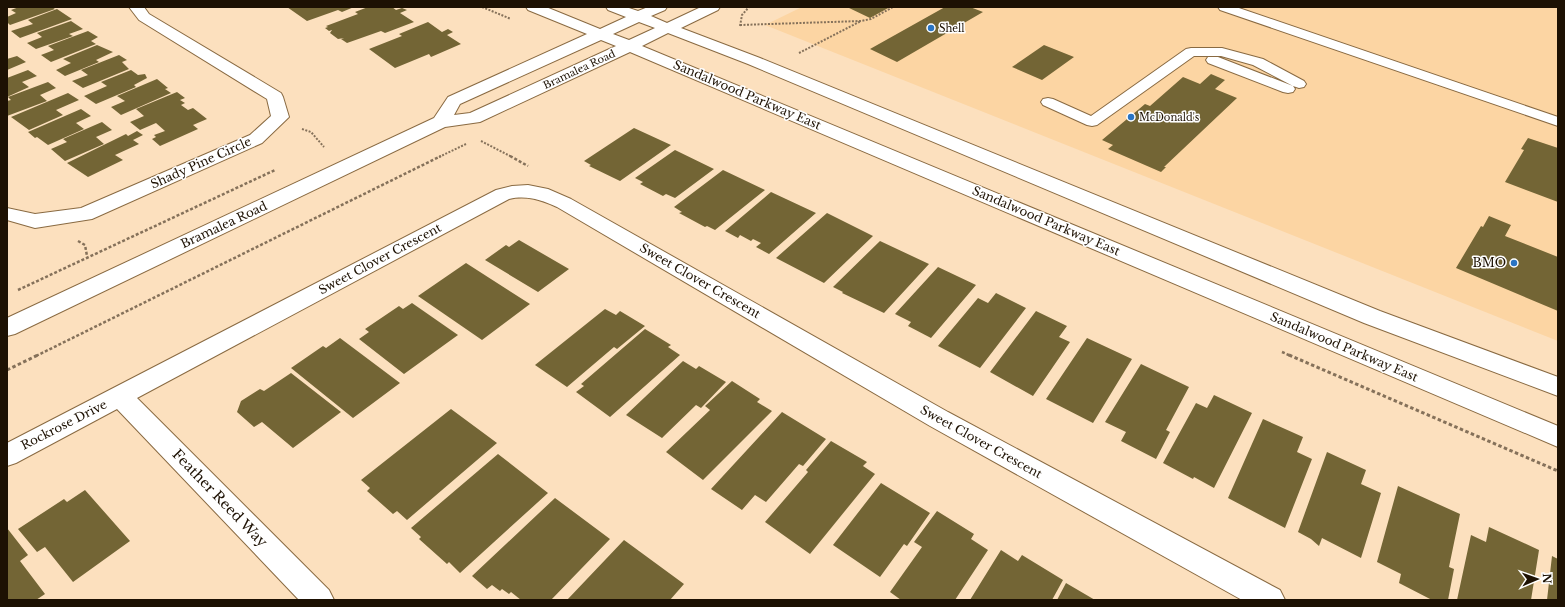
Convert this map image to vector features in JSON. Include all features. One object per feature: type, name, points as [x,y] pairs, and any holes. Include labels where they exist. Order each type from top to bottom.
[{"type":"main road","name":"Shady Pine Circle","points":[[7,214],[35,220],[85,214],[256,139],[280,117],[275,97],[144,17],[136,7]]},
{"type":"main road","name":"Sandalwood Parkway East","points":[[533,7],[674,64],[1558,437]]},
{"type":"main road","points":[[613,7],[747,58],[1372,316],[1558,387]]},
{"type":"main road","name":"Bramalea Road","points":[[442,122],[454,101],[660,7]]},
{"type":"main road","name":"Bramalea Road","points":[[7,328],[442,122],[474,118],[713,7]]},
{"type":"main road","name":"Sweet Clover Crescent","points":[[120,396],[503,194],[520,189],[542,193],[564,203],[939,419],[1270,600]]},
{"type":"main road","name":"Rockrose Drive","points":[[7,455],[120,396]]},
{"type":"main road","name":"Feather Reed Way","points":[[120,396],[319,600]]},
{"type":"lane","points":[[1224,7],[1558,122]]},
{"type":"lane","points":[[1048,102],[1092,122],[1191,52],[1222,52],[1258,62],[1296,87]]},
{"type":"path","points":[[740,32],[740,20],[746,9],[749,7]]},
{"type":"path","points":[[740,25],[861,21],[871,19],[894,7]]},
{"type":"path","points":[[793,57],[861,21]]},
{"type":"path","points":[[484,135],[477,139],[550,177],[542,193]]},
{"type":"path","points":[[7,370],[470,142]]},
{"type":"shaded area","points":[[802,7],[1558,7],[1558,341],[765,25]]},
{"type":"building","points":[[19,7],[52,7],[55,9],[10,25],[7,22],[7,17],[16,13],[11,10]]},
{"type":"building","points":[[287,7],[354,7],[342,12],[338,10],[307,21]]},
{"type":"building","points":[[368,7],[392,7],[396,10],[402,8],[407,10],[400,13],[414,22],[385,33],[381,31],[347,43],[341,39],[344,38],[338,39],[330,33],[332,30],[329,31],[325,28],[328,27],[326,26],[358,14],[355,12]]},
{"type":"building","points":[[847,7],[890,7],[870,18]]},
{"type":"building","points":[[945,7],[970,7],[983,12],[897,62],[870,49]]},
{"type":"building","points":[[57,9],[72,19],[20,38],[11,31],[33,24],[28,20]]},
{"type":"building","points":[[71,21],[83,29],[69,34],[73,36],[36,49],[27,43],[42,37],[37,33]]},
{"type":"building","points":[[428,22],[442,32],[448,29],[453,32],[447,35],[461,44],[431,57],[429,54],[395,68],[369,49],[402,36],[399,34]]},
{"type":"building","points":[[88,31],[98,37],[91,41],[96,44],[51,62],[41,55],[54,50],[48,46]]},
{"type":"building","points":[[97,45],[113,52],[96,60],[99,62],[65,76],[56,70],[71,63],[63,59]]},
{"type":"building","points":[[1044,45],[1074,57],[1042,80],[1012,67]]},
{"type":"building","points":[[119,55],[127,60],[122,62],[129,69],[83,88],[72,81],[88,75],[81,70]]},
{"type":"building","points":[[17,56],[26,62],[7,70],[7,59]]},
{"type":"building","points":[[28,70],[37,76],[22,82],[29,87],[7,97],[7,78]]},
{"type":"building","points":[[131,70],[138,75],[145,74],[147,78],[134,85],[136,87],[96,104],[84,96],[107,86],[101,82]]},
{"type":"building","points":[[1211,74],[1225,80],[1215,89],[1237,98],[1164,167],[1166,167],[1161,172],[1108,149],[1113,145],[1102,140],[1145,104],[1150,106],[1183,77],[1200,84]]},
{"type":"building","points":[[157,79],[168,88],[165,89],[171,93],[121,115],[111,107],[125,101],[117,96]]},
{"type":"building","points":[[48,82],[56,88],[40,95],[47,101],[7,116],[7,101],[11,100],[8,97]]},
{"type":"building","points":[[177,92],[185,98],[180,100],[185,103],[181,105],[188,110],[193,108],[207,119],[193,125],[198,129],[160,146],[152,139],[156,137],[154,135],[165,131],[156,123],[140,130],[130,122],[144,116],[136,109]]},
{"type":"building","points":[[68,93],[79,100],[56,110],[63,115],[29,130],[11,117]]},
{"type":"building","points":[[81,109],[91,116],[76,123],[84,129],[48,145],[37,137],[35,138],[28,132]]},
{"type":"building","points":[[102,122],[112,130],[96,137],[104,144],[65,161],[51,149],[67,142],[63,139]]},
{"type":"building","points":[[634,128],[671,145],[620,181],[589,166],[591,165],[584,161]]},
{"type":"building","points":[[137,131],[143,135],[133,140],[139,144],[115,155],[123,160],[88,177],[67,163],[126,134],[128,136]]},
{"type":"building","points":[[1528,138],[1558,148],[1558,202],[1505,182],[1524,150],[1521,149]]},
{"type":"building","points":[[675,150],[714,169],[675,198],[666,194],[663,196],[640,184],[643,182],[635,178]]},
{"type":"building","points":[[723,170],[765,190],[715,230],[707,226],[705,227],[679,213],[682,212],[674,207]]},
{"type":"building","points":[[771,192],[816,213],[769,254],[756,247],[761,243],[753,239],[751,241],[740,235],[738,238],[725,231]]},
{"type":"building","points":[[827,213],[873,236],[824,283],[776,258]]},
{"type":"building","points":[[1489,216],[1511,225],[1505,236],[1558,257],[1558,311],[1456,268],[1481,226],[1483,227]]},
{"type":"building","points":[[519,240],[569,269],[538,292],[485,260],[506,245],[509,247]]},
{"type":"building","points":[[880,241],[929,264],[884,313],[842,293],[843,292],[833,287]]},
{"type":"building","points":[[466,263],[530,304],[482,340],[418,296]]},
{"type":"building","points":[[938,267],[976,285],[931,338],[908,326],[911,322],[895,314]]},
{"type":"building","points":[[996,293],[1026,308],[980,368],[938,346],[978,298],[988,303]]},
{"type":"building","points":[[412,303],[458,335],[404,374],[359,339],[369,332],[365,329],[399,306],[403,309]]},
{"type":"building","points":[[605,309],[616,315],[620,311],[645,326],[617,349],[614,347],[567,387],[535,365]]},
{"type":"building","points":[[1036,311],[1067,326],[1059,337],[1070,342],[1033,396],[990,372]]},
{"type":"building","points":[[645,329],[671,345],[668,347],[680,355],[610,417],[576,392],[584,386],[581,384]]},
{"type":"building","points":[[340,338],[400,383],[353,418],[291,368],[323,346],[326,348]]},
{"type":"building","points":[[1087,338],[1132,359],[1093,423],[1046,399]]},
{"type":"building","points":[[683,361],[696,369],[699,366],[726,382],[701,408],[696,405],[662,438],[626,415]]},
{"type":"building","points":[[1141,364],[1189,387],[1166,430],[1170,432],[1156,459],[1121,441],[1126,432],[1105,422]]},
{"type":"building","points":[[291,373],[341,412],[293,448],[262,422],[254,427],[237,412],[241,401],[260,389],[264,391]]},
{"type":"building","points":[[732,381],[760,399],[757,402],[772,411],[703,480],[666,452],[710,410],[705,406]]},
{"type":"building","points":[[1214,395],[1252,413],[1214,488],[1163,463],[1196,403],[1207,408]]},
{"type":"building","points":[[451,409],[497,443],[407,520],[397,511],[393,514],[367,491],[370,488],[361,480]]},
{"type":"building","points":[[782,412],[826,439],[803,466],[799,464],[766,502],[755,495],[742,510],[711,489]]},
{"type":"building","points":[[1263,419],[1303,437],[1297,452],[1312,459],[1285,528],[1228,498]]},
{"type":"building","points":[[831,441],[867,462],[863,466],[875,474],[810,554],[765,522],[808,472],[806,470]]},
{"type":"building","points":[[1327,452],[1366,470],[1361,484],[1381,493],[1361,558],[1322,538],[1319,546],[1311,539],[1298,532]]},
{"type":"building","points":[[498,454],[548,493],[460,573],[449,562],[447,564],[419,539],[421,537],[411,528]]},
{"type":"building","points":[[881,483],[930,513],[907,546],[904,544],[880,577],[833,545]]},
{"type":"building","points":[[1398,486],[1460,514],[1449,567],[1454,569],[1448,600],[1432,600],[1399,583],[1401,574],[1377,562]]},
{"type":"building","points":[[85,490],[130,541],[73,582],[45,547],[37,552],[18,529],[64,499],[67,502]]},
{"type":"building","points":[[555,498],[610,539],[551,600],[521,600],[511,592],[509,594],[502,589],[500,591],[492,585],[487,589],[472,576]]},
{"type":"building","points":[[937,511],[974,534],[971,539],[988,550],[955,600],[901,600],[890,592],[922,547],[914,542]]},
{"type":"building","points":[[1489,527],[1539,550],[1531,600],[1457,600],[1471,535],[1486,542]]},
{"type":"building","points":[[7,528],[28,555],[20,561],[45,594],[36,600],[7,600]]},
{"type":"building","points":[[624,540],[684,584],[670,600],[567,600]]},
{"type":"building","points":[[1001,550],[1018,561],[1022,555],[1063,580],[1052,600],[970,600]]},
{"type":"building","points":[[1552,556],[1558,559],[1558,600],[1547,600]]},
{"type":"building","points":[[1066,583],[1095,600],[1057,600]]},
{"type":"place","name":"Shell","points":[[931,28]]},
{"type":"place","name":"McDonald's","points":[[1131,117]]},
{"type":"place","name":"BMO","points":[[1514,263]]}]
